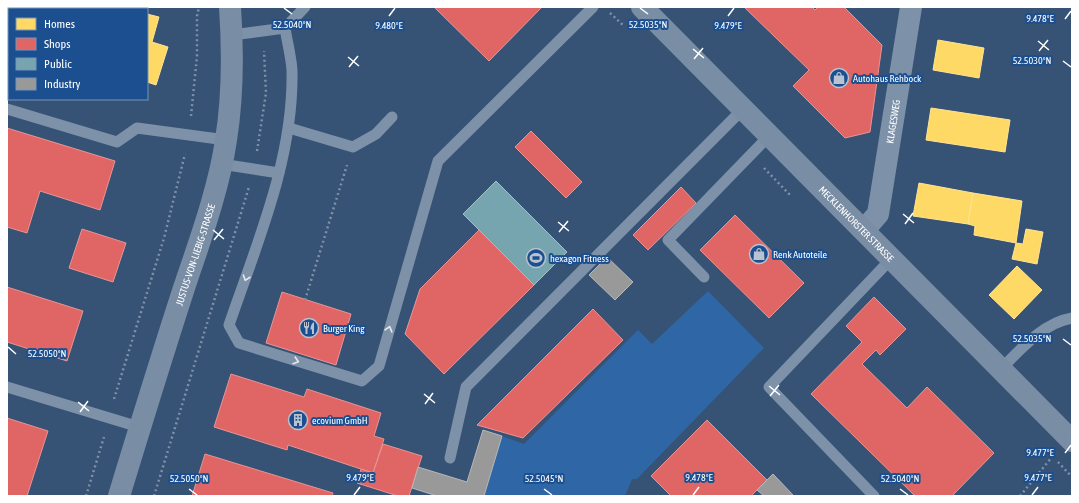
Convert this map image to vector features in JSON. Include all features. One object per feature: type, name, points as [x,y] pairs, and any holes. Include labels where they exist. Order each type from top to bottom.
[{"type":"main road","name":"JUSTUS-VON-LIEBIG-STRASSE","points":[[119,496],[139,427],[200,241],[221,164],[226,140],[232,85],[232,35],[230,7]]},
{"type":"main road","name":"MECKLENHORSTER STRASSE","points":[[642,7],[1072,441]]},
{"type":"street","name":"KLAGESWEG","points":[[864,230],[878,214],[911,7]]},
{"type":"lane","points":[[232,35],[285,28],[305,7]]},
{"type":"lane","points":[[285,28],[292,69],[288,128],[279,173],[258,241],[229,325],[239,343],[362,381],[379,366],[438,161],[593,7]]},
{"type":"lane","points":[[7,109],[117,142],[137,128],[226,140]]},
{"type":"lane","points":[[450,458],[466,387],[743,109]]},
{"type":"lane","points":[[288,128],[353,147],[376,134],[392,117]]},
{"type":"lane","points":[[704,277],[668,240],[769,136]]},
{"type":"lane","points":[[221,164],[279,173]]},
{"type":"lane","points":[[874,496],[769,387],[892,258]]},
{"type":"lane","points":[[1001,369],[1037,335],[1048,327],[1072,318]]},
{"type":"lane","points":[[7,387],[139,427]]},
{"type":"path","points":[[86,496],[108,418],[164,238],[189,136],[197,56],[197,16],[200,7]]},
{"type":"path","points":[[305,300],[353,147]]},
{"type":"path","points":[[1020,496],[1052,456]]},
{"type":"shaded area","points":[[708,291],[764,348],[637,479],[632,479],[625,496],[484,496],[502,436],[524,444],[638,330],[652,344]]},
{"type":"building: Homes","points":[[148,14],[159,17],[152,42],[168,47],[156,85],[148,82]]},
{"type":"building: Homes","points":[[938,40],[984,48],[979,78],[933,70]]},
{"type":"building: Homes","points":[[931,108],[1010,120],[1005,152],[926,140]]},
{"type":"building: Homes","points":[[919,183],[973,193],[968,224],[913,216]]},
{"type":"building: Homes","points":[[973,193],[1022,201],[1016,243],[974,235],[975,226],[968,224]]},
{"type":"building: Homes","points":[[1026,229],[1043,232],[1037,264],[1012,259],[1016,243],[1023,244]]},
{"type":"building: Homes","points":[[1017,266],[1042,290],[1014,319],[989,295]]},
{"type":"building: Shops","points":[[434,7],[542,7],[489,61]]},
{"type":"building: Shops","name":"Autohaus Rehbock","points":[[744,7],[812,7],[815,10],[818,7],[844,7],[882,45],[870,132],[845,138],[793,86],[809,70]]},
{"type":"building: Shops","points":[[7,128],[115,161],[100,210],[40,191],[27,233],[7,227]]},
{"type":"building: Shops","points":[[531,131],[582,182],[566,198],[515,147]]},
{"type":"building: Shops","points":[[681,187],[696,203],[648,250],[633,235]]},
{"type":"building: Shops","points":[[735,215],[804,283],[769,318],[700,250]]},
{"type":"building: Shops","points":[[82,229],[126,243],[113,282],[69,268]]},
{"type":"building: Shops","points":[[479,230],[534,285],[444,374],[405,334],[420,289]]},
{"type":"building: Shops","points":[[7,287],[83,311],[67,361],[7,342]]},
{"type":"building: Shops","name":"Burger King","points":[[282,292],[351,314],[336,365],[266,343]]},
{"type":"building: Shops","points":[[874,297],[906,329],[880,355],[876,350],[862,364],[907,408],[927,387],[994,453],[952,496],[915,496],[811,394],[862,342],[846,326]]},
{"type":"building: Shops","points":[[593,309],[623,340],[523,438],[477,425]]},
{"type":"building: Shops","name":"ecovium GmbH","points":[[231,374],[304,397],[307,389],[381,413],[374,436],[384,439],[373,473],[288,445],[287,450],[214,427]]},
{"type":"building: Shops","points":[[7,418],[48,431],[27,496],[7,496]]},
{"type":"building: Shops","points":[[707,420],[767,480],[751,496],[671,496],[651,476]]},
{"type":"building: Shops","points":[[383,444],[422,456],[409,496],[398,496],[357,483],[361,469],[373,473]]},
{"type":"building: Shops","points":[[205,454],[333,493],[332,496],[192,496]]},
{"type":"building: Public","points":[[496,181],[567,252],[534,285],[463,214]]},
{"type":"building: Industry","points":[[607,257],[633,282],[615,300],[589,275]]},
{"type":"building: Industry","points":[[483,430],[502,436],[484,496],[437,496],[412,488],[418,467],[467,482]]},
{"type":"building: Industry","points":[[773,474],[794,496],[764,496],[757,490]]},
{"type":"place","name":"Autohaus Rehbock","points":[[839,78]]},
{"type":"place","name":"Renk Autoteile","points":[[759,254]]},
{"type":"place","name":"hexagon Fitness","points":[[536,258]]},
{"type":"place","name":"Burger King","points":[[309,328]]},
{"type":"place","name":"ecovium GmbH","points":[[298,420]]}]
